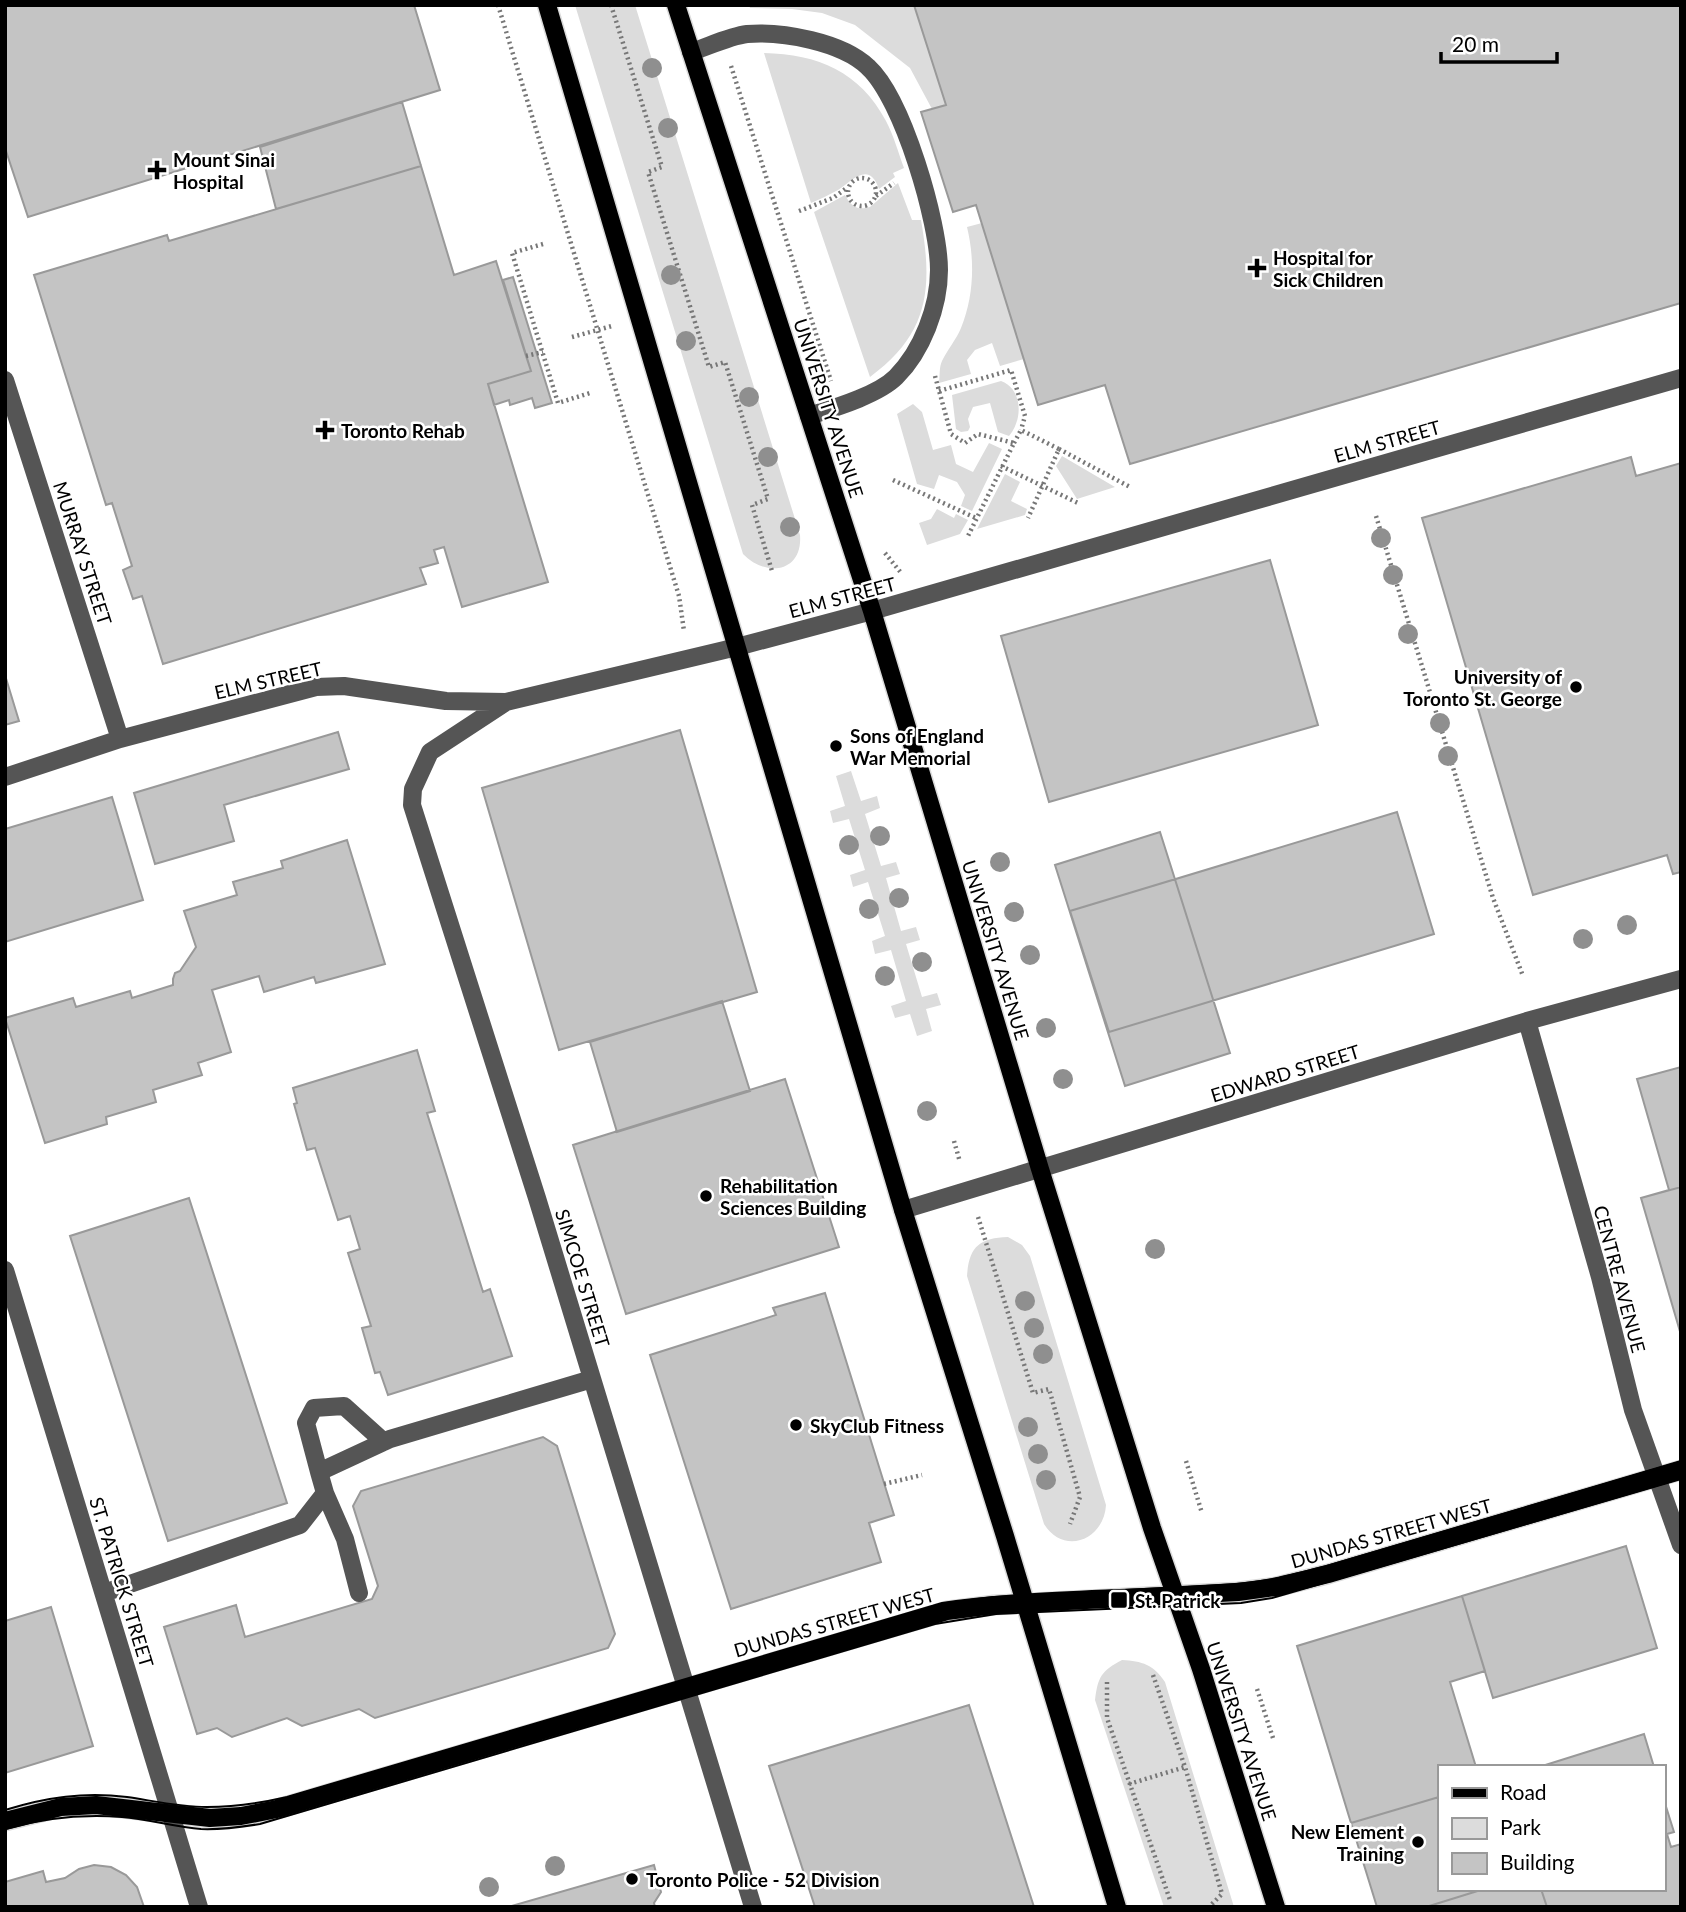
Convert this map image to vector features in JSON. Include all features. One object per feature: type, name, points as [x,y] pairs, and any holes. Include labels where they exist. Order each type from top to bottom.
[{"type":"main road","points":[[547,5],[903,1210],[1117,1907]]},
{"type":"main road","name":"UNIVERSITY AVENUE","points":[[676,5],[872,611],[1040,1169],[1152,1528],[1177,1596],[1276,1907]]},
{"type":"main road","name":"DUNDAS STREET WEST","points":[[5,1821],[61,1807],[96,1805],[210,1818],[241,1816],[277,1809],[947,1611],[995,1605],[1177,1596],[1276,1587],[1681,1470]]},
{"type":"street","points":[[691,52],[745,34],[779,35],[813,41],[841,51],[867,66],[892,98],[917,165],[932,221],[939,271],[932,316],[917,350],[895,379],[863,397],[809,416]]},
{"type":"street","name":"ELM STREET","points":[[5,777],[120,739],[316,687],[344,685],[446,701],[506,702],[737,647],[872,611],[1681,378]]},
{"type":"street","name":"MURRAY STREET","points":[[5,380],[120,739]]},
{"type":"street","name":"SIMCOE STREET","points":[[506,702],[430,752],[413,789],[412,805],[592,1378],[753,1907]]},
{"type":"street","name":"EDWARD STREET","points":[[903,1210],[1527,1021],[1681,979]]},
{"type":"street","name":"CENTRE AVENUE","points":[[1527,1021],[1600,1277],[1633,1410],[1681,1545]]},
{"type":"street","name":"ST. PATRICK STREET","points":[[5,1270],[199,1907]]},
{"type":"street","points":[[319,1472],[384,1442],[592,1378]]},
{"type":"street","points":[[359,1593],[345,1539],[325,1493],[306,1423],[314,1408],[327,1405],[344,1406],[384,1442]]},
{"type":"street","points":[[104,1593],[300,1525],[325,1493]]},
{"type":"path","points":[[498,5],[679,596]]},
{"type":"path","points":[[611,5],[662,167],[648,172],[709,367],[724,362],[768,499],[752,505],[772,571]]},
{"type":"path","points":[[732,68],[832,386]]},
{"type":"path","points":[[799,211],[832,198],[854,180],[862,177],[871,180],[876,187],[876,196]]},
{"type":"path","points":[[848,187],[848,196],[853,204],[862,207],[871,204],[876,196],[896,181]]},
{"type":"path","points":[[542,244],[512,254],[558,403],[590,393]]},
{"type":"path","points":[[572,337],[639,318]]},
{"type":"path","points":[[526,356],[542,352]]},
{"type":"path","points":[[933,370],[951,434],[965,443],[978,434],[1014,443]]},
{"type":"path","points":[[939,391],[1011,370],[1025,416],[1021,430],[968,536]]},
{"type":"path","points":[[1021,430],[1130,488]]},
{"type":"path","points":[[1028,518],[1059,449]]},
{"type":"path","points":[[1001,466],[1078,503]]},
{"type":"path","points":[[893,480],[976,518]]},
{"type":"path","points":[[1376,516],[1493,898],[1523,976]]},
{"type":"path","points":[[954,1141],[1033,1393],[1049,1389],[1080,1497],[1070,1524]]},
{"type":"path","points":[[1186,1461],[1202,1513]]},
{"type":"path","points":[[884,1484],[922,1475]]},
{"type":"path","points":[[1153,1675],[1185,1767],[1222,1894],[1209,1907]]},
{"type":"path","points":[[1107,1682],[1107,1718],[1170,1900]]},
{"type":"path","points":[[1258,1689],[1273,1738]]},
{"type":"path","points":[[1129,1784],[1185,1767]]},
{"type":"green space","points":[[575,5],[635,5],[800,535],[796,557],[781,567],[762,566],[743,554]]},
{"type":"green space","points":[[749,5],[914,5],[946,105],[932,109],[910,68],[855,25],[822,13],[750,8]]},
{"type":"green space","points":[[764,53],[802,57],[835,69],[850,78],[876,104],[894,138],[904,168],[893,173],[895,177],[879,189],[870,176],[860,175],[838,190],[811,203]]},
{"type":"green space","points":[[898,183],[912,220],[921,220],[925,245],[926,288],[922,308],[905,344],[870,377],[814,212],[845,195],[855,207],[870,207]]},
{"type":"green space","points":[[982,223],[1024,359],[1000,366],[992,343],[975,350],[967,360],[971,374],[939,383],[941,363],[957,337],[969,303],[972,265],[967,227]]},
{"type":"green space","points":[[1001,381],[1014,391],[1017,398],[1017,422],[1009,436],[998,432],[990,403],[973,407],[968,419],[968,431],[961,432],[956,429],[952,395]]},
{"type":"green space","points":[[913,404],[922,412],[933,450],[951,445],[956,464],[973,472],[989,443],[1002,449],[972,511],[961,506],[965,495],[957,482],[939,475],[934,489],[917,484],[897,414]]},
{"type":"green space","points":[[1062,456],[1115,487],[1077,499],[1056,466]]},
{"type":"green space","points":[[1005,474],[1020,482],[1011,501],[1027,509],[1025,515],[977,529]]},
{"type":"green space","points":[[937,509],[954,518],[956,514],[968,520],[960,534],[927,545],[919,523],[931,519]]},
{"type":"green space","points":[[851,771],[861,801],[877,796],[880,808],[865,814],[881,866],[896,862],[900,874],[886,878],[901,931],[916,927],[920,940],[906,944],[922,997],[937,993],[941,1005],[926,1009],[932,1031],[917,1036],[910,1014],[895,1018],[891,1006],[906,1001],[891,950],[875,954],[872,941],[885,936],[868,882],[853,887],[850,875],[865,870],[849,819],[833,823],[830,811],[845,806],[836,776]]},
{"type":"green space","points":[[1008,1237],[1022,1245],[1030,1256],[1106,1505],[1104,1517],[1098,1527],[1082,1540],[1062,1539],[1052,1534],[1044,1524],[967,1276],[970,1258],[977,1246],[990,1239]]},
{"type":"green space","points":[[1122,1660],[1147,1665],[1165,1682],[1234,1907],[1164,1907],[1095,1700],[1102,1676]]},
{"type":"building","name":"Mount Sinai Hospital","points":[[5,5],[414,5],[440,90],[28,217],[5,148]]},
{"type":"building","name":"Hospital for Sick Children","points":[[914,5],[1681,5],[1681,303],[1130,464],[1105,385],[1038,405],[976,205],[953,212],[921,112],[946,105]]},
{"type":"building","points":[[402,102],[421,166],[276,209],[260,147]]},
{"type":"building","name":"Toronto Rehab","points":[[421,166],[454,275],[496,261],[531,371],[488,384],[548,582],[462,607],[444,547],[434,550],[438,563],[420,568],[426,584],[163,664],[142,596],[133,599],[123,570],[132,566],[112,503],[106,505],[34,275],[167,235],[169,241]]},
{"type":"building","points":[[513,277],[552,403],[535,408],[532,398],[510,405],[509,400],[494,405],[488,384],[531,371],[503,280]]},
{"type":"building","name":"University of Toronto St. George","points":[[1631,457],[1636,476],[1681,463],[1681,872],[1673,874],[1667,855],[1533,895],[1422,518]]},
{"type":"building","points":[[1270,560],[1318,725],[1049,802],[1001,636]]},
{"type":"building","points":[[5,675],[19,721],[5,725]]},
{"type":"building","points":[[680,730],[757,992],[559,1050],[482,788]]},
{"type":"building","points":[[338,732],[349,769],[224,805],[234,841],[155,864],[134,793]]},
{"type":"building","points":[[112,797],[143,900],[5,942],[5,829]]},
{"type":"building","points":[[1397,812],[1434,934],[1109,1032],[1070,911]]},
{"type":"building","points":[[1160,832],[1230,1053],[1125,1086],[1055,865]]},
{"type":"building","points":[[347,840],[385,964],[316,983],[314,977],[264,992],[259,976],[212,990],[231,1052],[198,1063],[202,1075],[153,1090],[156,1102],[106,1117],[107,1124],[45,1143],[5,1018],[73,998],[76,1007],[130,991],[132,998],[173,985],[175,973],[180,971],[196,947],[184,911],[237,895],[233,882],[283,868],[281,861]]},
{"type":"building","points":[[722,1001],[750,1091],[617,1132],[590,1042]]},
{"type":"building","points":[[417,1050],[435,1111],[427,1113],[483,1292],[490,1289],[512,1356],[388,1395],[380,1372],[375,1373],[362,1328],[371,1326],[348,1253],[360,1249],[350,1216],[338,1220],[315,1148],[307,1150],[294,1104],[297,1103],[293,1088]]},
{"type":"building","points":[[1681,1067],[1681,1335],[1641,1198],[1669,1190],[1637,1079]]},
{"type":"building","name":"Rehabilitation Sciences Building","points":[[785,1079],[839,1247],[626,1314],[573,1145]]},
{"type":"building","points":[[1681,1187],[1681,1335],[1641,1198]]},
{"type":"building","points":[[189,1198],[287,1503],[168,1541],[70,1236]]},
{"type":"building","points":[[825,1293],[894,1515],[869,1523],[881,1562],[731,1609],[650,1355],[776,1315],[773,1308]]},
{"type":"building","points":[[543,1437],[557,1446],[615,1634],[608,1648],[375,1718],[359,1709],[302,1726],[287,1718],[232,1737],[217,1728],[197,1734],[164,1627],[236,1605],[245,1637],[372,1599],[378,1586],[353,1506],[361,1491]]},
{"type":"building","points":[[1626,1546],[1657,1648],[1493,1698],[1462,1596]]},
{"type":"building","points":[[1462,1596],[1485,1671],[1450,1682],[1475,1765],[1438,1765],[1438,1797],[1351,1823],[1297,1646]]},
{"type":"building","points":[[51,1607],[93,1746],[5,1773],[5,1621]]},
{"type":"building","points":[[969,1705],[1034,1907],[815,1907],[769,1766]]},
{"type":"building","points":[[1644,1734],[1653,1765],[1545,1765]]},
{"type":"building","points":[[1438,1797],[1438,1891],[1478,1891],[1426,1907],[1377,1907],[1351,1823]]},
{"type":"building","points":[[1665,1803],[1674,1832],[1667,1834],[1671,1847],[1681,1844],[1681,1907],[1547,1907],[1542,1891],[1665,1891]]},
{"type":"building","points":[[94,1865],[111,1867],[126,1875],[137,1887],[144,1907],[5,1907],[5,1882],[43,1871],[46,1882],[65,1878],[79,1869]]},
{"type":"building","name":"Toronto Police - 52 Division","points":[[654,1865],[661,1892],[654,1903],[655,1907],[508,1907]]},
{"type":"building","points":[[1478,1891],[1542,1891],[1547,1907],[1426,1907]]},
{"type":"tram line","points":[[5,1810],[81,1795],[127,1797],[207,1807],[257,1803],[287,1797],[942,1603],[1015,1595],[1199,1587],[1271,1579],[1330,1565],[1681,1461]]},
{"type":"tram line","points":[[5,1829],[34,1822],[92,1816],[132,1818],[201,1829],[260,1824],[935,1624],[996,1614],[1241,1603],[1272,1598],[1681,1479]]},
{"type":"place","name":"Mount Sinai Hospital","points":[[157,170]]},
{"type":"place","name":"Hospital for Sick Children","points":[[1257,268]]},
{"type":"place","name":"Toronto Rehab","points":[[325,430]]},
{"type":"place","name":"University of Toronto St. George","points":[[1576,687]]},
{"type":"place","name":"Sons of England War Memorial","points":[[836,746]]},
{"type":"place","name":"Rehabilitation Sciences Building","points":[[706,1196]]},
{"type":"place","name":"SkyClub Fitness","points":[[796,1425]]},
{"type":"place","name":"St. Patrick","points":[[1119,1600]]},
{"type":"place","name":"New Element Training","points":[[1418,1842]]},
{"type":"place","name":"Toronto Police - 52 Division","points":[[632,1879]]}]
